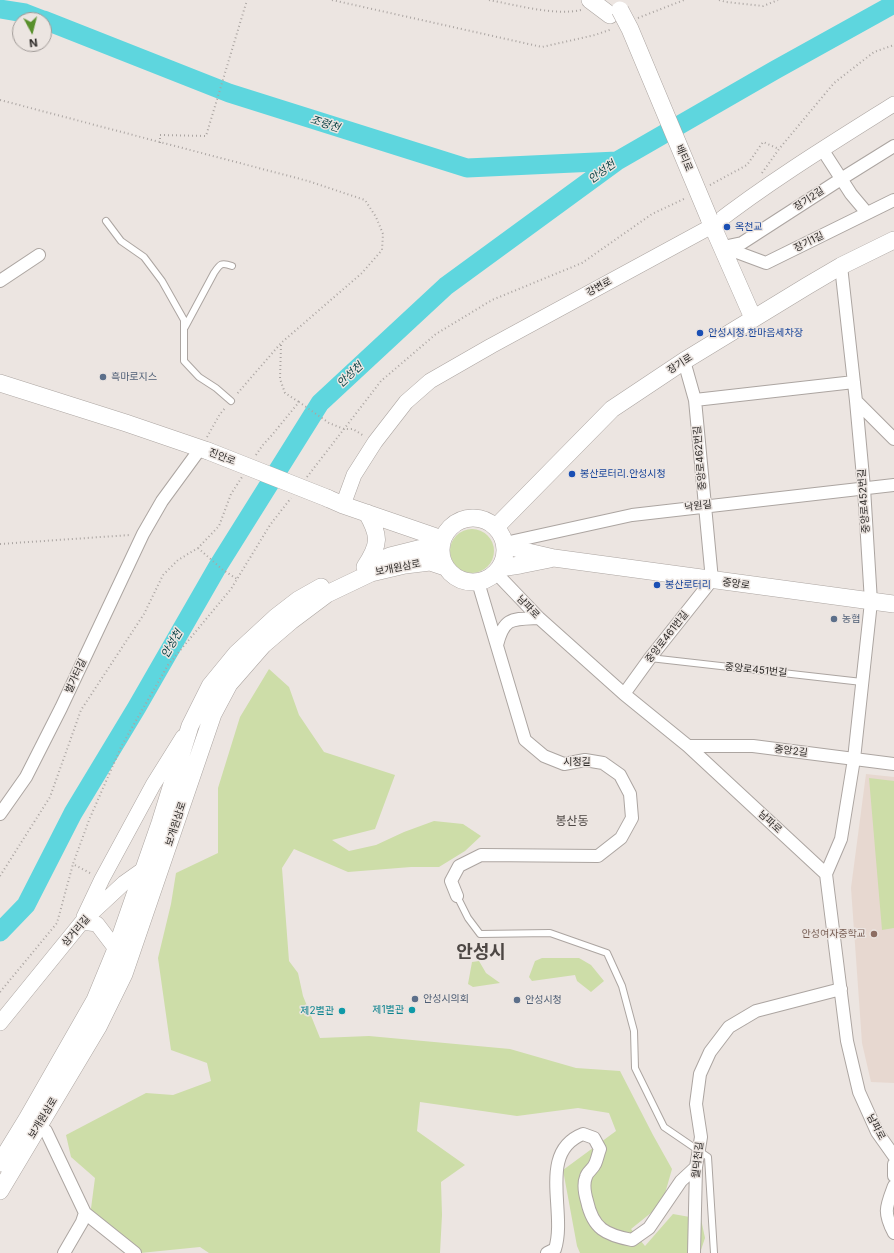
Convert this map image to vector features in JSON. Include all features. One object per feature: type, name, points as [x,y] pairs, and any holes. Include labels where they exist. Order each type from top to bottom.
[{"type":"main road","points":[[588,4],[620,17]]},
{"type":"main road","name":"배티로","points":[[620,17],[753,318]]},
{"type":"main road","name":"장기로","points":[[496,527],[612,409],[684,361],[753,318],[841,266],[894,240]]},
{"type":"main road","name":"진안로","points":[[0,383],[126,423],[204,450],[343,505],[442,541]]},
{"type":"main road","points":[[365,567],[372,557],[377,544],[376,529],[367,513]]},
{"type":"main road","points":[[467,518],[482,519],[496,527],[502,535],[505,544],[505,555],[502,565],[498,570],[488,579],[478,582],[467,582],[456,578],[448,571],[442,561],[440,550],[442,541],[448,529],[456,522],[467,518]]},
{"type":"main road","name":"보개원삼로","points":[[0,1191],[95,1000],[116,949],[142,870],[160,822],[190,726],[210,686],[237,653],[265,627],[298,600],[333,581],[390,556],[442,541]]},
{"type":"main road","name":"중앙로","points":[[505,544],[528,552],[554,558],[894,604]]},
{"type":"main road","name":"중앙로","points":[[498,570],[554,558]]},
{"type":"main road","name":"보개원삼로","points":[[0,1163],[33,1122],[98,1027],[124,974],[213,714],[229,684],[263,645],[291,621],[327,594],[371,573],[405,565],[430,562],[445,567]]},
{"type":"street","name":"강변로","points":[[343,505],[354,475],[375,442],[406,402],[430,381],[711,222],[894,104]]},
{"type":"street","name":"장기2길","points":[[722,247],[742,243],[894,146]]},
{"type":"street","points":[[822,149],[851,194],[867,213]]},
{"type":"street","name":"장기1길","points":[[722,247],[766,263],[894,200]]},
{"type":"street","points":[[0,281],[39,255]]},
{"type":"street","name":"중앙로452번길","points":[[841,266],[864,488],[871,602]]},
{"type":"street","name":"중앙로462번길","points":[[684,361],[695,400],[712,580]]},
{"type":"street","points":[[695,400],[854,382]]},
{"type":"street","points":[[856,401],[894,439]]},
{"type":"street","name":"벌가터길","points":[[0,814],[26,777],[61,708],[143,534],[162,501],[204,450]]},
{"type":"street","name":"낙원길","points":[[505,544],[632,515],[705,505],[894,485]]},
{"type":"street","name":"남파로","points":[[498,570],[539,618],[624,694],[688,746],[826,874],[847,1041],[859,1092],[877,1132],[894,1156]]},
{"type":"street","name":"중앙로461번길","points":[[624,694],[650,658],[712,580]]},
{"type":"street","name":"시청길","points":[[457,896],[451,881],[459,866],[481,855],[598,856],[621,838],[632,818],[630,794],[620,776],[603,763],[585,760],[564,764],[544,756],[526,740],[478,582]]},
{"type":"street","points":[[826,874],[841,839],[854,759],[871,602]]},
{"type":"street","points":[[497,645],[504,625],[524,618],[539,618]]},
{"type":"street","points":[[116,949],[97,924],[82,922],[96,889],[153,785],[190,726]]},
{"type":"street","name":"중앙2길","points":[[688,746],[753,746],[894,764]]},
{"type":"street","name":"삼거리길","points":[[0,1023],[82,922],[124,883],[166,852]]},
{"type":"street","name":"월덕천길","points":[[694,1253],[696,1167],[701,1138],[696,1104],[700,1074],[710,1052],[728,1027],[756,1012],[841,989]]},
{"type":"street","points":[[33,1122],[46,1131],[85,1213],[135,1253]]},
{"type":"street","points":[[547,1253],[555,1249],[558,1241],[559,1217],[556,1177],[558,1162],[566,1146],[574,1138],[583,1134],[594,1138],[600,1149],[594,1165],[586,1176],[585,1193],[589,1214],[599,1227],[609,1234],[621,1238],[632,1240],[649,1228],[681,1181],[696,1167]]},
{"type":"street","points":[[894,1164],[894,1176]]},
{"type":"street","points":[[894,1186],[886,1205],[887,1218],[894,1233]]},
{"type":"street","points":[[64,1253],[82,1222],[85,1213]]},
{"type":"lane","points":[[106,221],[121,241],[144,257],[162,281],[184,320],[184,361],[199,377],[216,388],[231,401]]},
{"type":"lane","points":[[184,329],[219,265],[225,264],[232,266]]},
{"type":"lane","name":"중앙로451번길","points":[[650,658],[862,682]]},
{"type":"lane","points":[[457,896],[468,918],[480,934],[550,933],[607,953],[622,986],[634,1031],[635,1068],[664,1127],[708,1157],[714,1253]]},
{"type":"path","points":[[160,143],[160,135],[206,136],[247,0]]},
{"type":"path","points":[[332,0],[542,47],[595,35],[620,17],[684,0]]},
{"type":"path","points":[[490,0],[552,11],[573,12],[588,4]]},
{"type":"path","points":[[719,0],[763,6],[778,0]]},
{"type":"path","points":[[761,174],[779,149],[834,83],[874,52],[894,45]]},
{"type":"path","points":[[0,100],[308,181],[365,200],[376,217],[383,234],[382,250],[362,273],[281,343],[220,414],[204,450]]},
{"type":"path","points":[[281,343],[280,379],[285,393],[329,423],[344,429],[353,429]]},
{"type":"path","points":[[254,458],[262,446],[299,402]]},
{"type":"path","points":[[0,876],[50,797],[81,710],[144,614],[163,575],[178,560],[198,548],[219,526],[231,494],[243,476]]},
{"type":"path","points":[[0,544],[143,534]]},
{"type":"path","points":[[198,548],[223,570],[237,579]]},
{"type":"path","points":[[0,992],[57,923],[72,864]]},
{"type":"shaded area","name":"안성여자중학교","points":[[866,774],[894,777],[894,1083],[871,1082],[862,1043],[851,888]]},
{"type":"green space","points":[[472,529],[484,533],[490,539],[494,551],[490,563],[484,569],[472,573],[460,569],[454,563],[450,551],[454,539],[460,533]]},
{"type":"green space","points":[[269,669],[289,687],[299,715],[324,752],[395,775],[375,829],[332,840],[349,851],[376,845],[404,832],[434,821],[463,824],[481,836],[465,851],[439,867],[411,867],[348,872],[294,849],[282,868],[289,961],[298,973],[303,996],[320,1038],[369,1036],[510,1049],[576,1068],[620,1071],[672,1169],[662,1204],[631,1229],[645,1246],[673,1214],[701,1219],[705,1238],[700,1253],[580,1253],[577,1246],[563,1170],[616,1131],[609,1113],[578,1108],[517,1116],[420,1102],[417,1131],[465,1165],[441,1182],[442,1215],[440,1253],[209,1253],[200,1247],[140,1253],[90,1216],[95,1178],[71,1157],[66,1135],[146,1093],[173,1095],[211,1081],[207,1063],[171,1050],[158,958],[171,904],[176,873],[218,853],[218,788],[240,717]]},
{"type":"green space","points":[[869,778],[894,781],[894,928],[882,930]]},
{"type":"green space","points":[[542,958],[579,958],[591,965],[604,981],[591,992],[577,981],[575,975],[532,981],[529,977],[535,961]]},
{"type":"green space","points":[[479,961],[486,973],[500,983],[473,987],[468,984],[472,962]]},
{"type":"waterway","name":"안성천","points":[[0,932],[26,905],[73,813],[137,707],[218,566],[320,403],[446,286],[617,161],[775,70],[894,4]]},
{"type":"waterway","name":"조령천","points":[[0,9],[19,12]]},
{"type":"waterway","name":"조령천","points":[[52,23],[229,93],[467,168],[617,161]]},
{"type":"place","name":"옥천교","points":[[727,227]]},
{"type":"place","name":"안성시청.한마음세차장","points":[[700,333]]},
{"type":"place","name":"흑마로지스","points":[[103,377]]},
{"type":"place","name":"봉산로터리.안성시청","points":[[572,474]]},
{"type":"place","name":"봉산로터리","points":[[657,585]]},
{"type":"place","name":"농협","points":[[834,619]]},
{"type":"place","name":"안성여자중학교","points":[[874,934]]},
{"type":"place","name":"안성시의회","points":[[415,999]]},
{"type":"place","name":"안성시청","points":[[517,1000]]},
{"type":"place","name":"제1별관","points":[[412,1010]]},
{"type":"place","name":"제2별관","points":[[342,1011]]},
{"type":"district","name":"봉산동","points":[[572,821]]},
{"type":"district","name":"안성시","points":[[481,953]]}]
